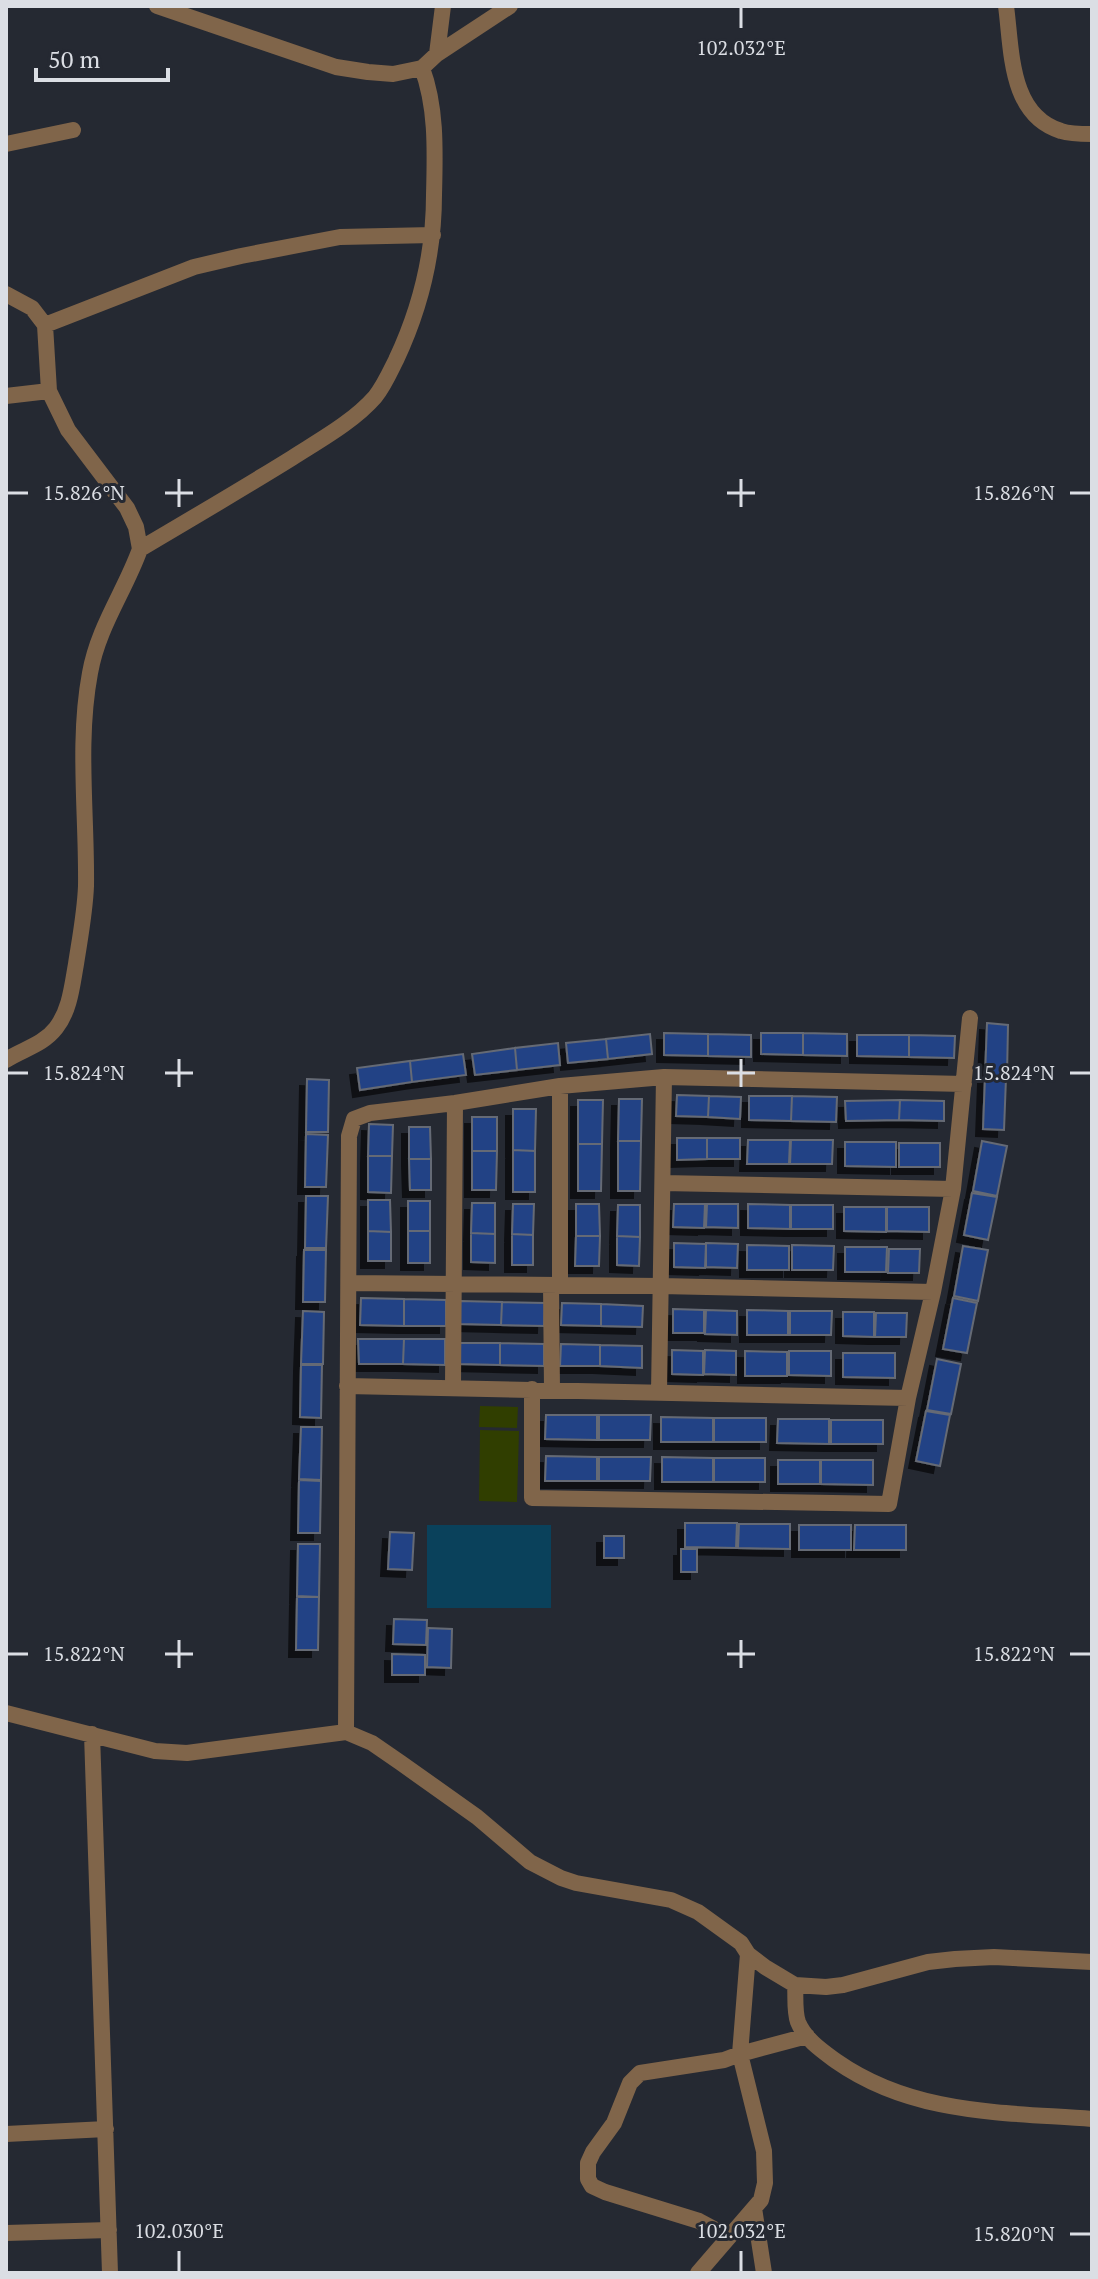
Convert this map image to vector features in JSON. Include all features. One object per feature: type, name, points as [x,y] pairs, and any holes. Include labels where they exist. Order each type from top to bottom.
[{"type":"street","points":[[437,54],[443,6]]},
{"type":"street","points":[[167,8],[336,67],[393,74],[422,68],[437,54],[510,6]]},
{"type":"street","points":[[1006,6],[1017,78],[1027,108],[1042,123],[1062,132],[1092,134]]},
{"type":"street","points":[[140,549],[324,437],[377,395],[421,300],[433,235],[435,138],[427,81],[422,68]]},
{"type":"street","points":[[6,144],[73,130]]},
{"type":"street","points":[[45,325],[194,267],[241,256],[340,237],[433,235]]},
{"type":"street","points":[[6,294],[32,308],[45,325],[49,391],[68,430],[127,508],[136,527],[140,549],[99,638],[90,673],[85,723],[85,900],[69,1000],[58,1026],[48,1038],[6,1060]]},
{"type":"street","points":[[6,396],[49,391]]},
{"type":"street","points":[[532,1389],[532,1498],[889,1504],[908,1398],[953,1189],[970,1018]]},
{"type":"street","points":[[346,1732],[349,1136],[354,1119],[370,1113],[560,1086],[664,1077],[964,1084]]},
{"type":"street","points":[[659,1392],[664,1077]]},
{"type":"street","points":[[552,1390],[560,1086]]},
{"type":"street","points":[[453,1387],[455,1103]]},
{"type":"street","points":[[663,1183],[953,1189]]},
{"type":"street","points":[[349,1283],[933,1292]]},
{"type":"street","points":[[347,1386],[908,1398]]},
{"type":"street","points":[[6,1713],[155,1751],[187,1753],[346,1732],[372,1743],[477,1817],[530,1862],[576,1883],[671,1900],[698,1912],[741,1943],[748,1954],[795,1985],[843,1985],[928,1962],[955,1959],[994,1957],[1092,1962]]},
{"type":"street","points":[[92,1734],[110,2273]]},
{"type":"street","points":[[698,2273],[761,2200],[765,2183],[765,2161],[740,2054],[748,1954]]},
{"type":"street","points":[[795,1985],[796,2019],[807,2036],[819,2049],[859,2077],[918,2100],[949,2107],[1092,2119]]},
{"type":"street","points":[[729,2237],[699,2221],[592,2186],[588,2179],[588,2163],[614,2123],[630,2083],[640,2073],[724,2060],[807,2036]]},
{"type":"street","points":[[6,2134],[106,2129]]},
{"type":"street","points":[[754,2208],[764,2273]]},
{"type":"street","points":[[6,2233],[109,2230]]},
{"type":"green space","points":[[480,1406],[518,1407],[517,1428],[479,1427]]},
{"type":"green space","points":[[480,1430],[519,1431],[517,1502],[479,1501]]},
{"type":"water","points":[[427,1525],[551,1525],[551,1608],[427,1608]]},
{"type":"building","points":[[987,1023],[1008,1025],[1007,1076],[985,1076]]},
{"type":"building","points":[[664,1033],[708,1034],[708,1056],[664,1055]]},
{"type":"building","points":[[761,1033],[803,1033],[803,1055],[761,1054]]},
{"type":"building","points":[[803,1033],[847,1034],[847,1056],[803,1055]]},
{"type":"building","points":[[650,1034],[652,1054],[608,1059],[606,1039]]},
{"type":"building","points":[[708,1034],[751,1035],[751,1057],[708,1056]]},
{"type":"building","points":[[857,1035],[909,1035],[909,1057],[857,1056]]},
{"type":"building","points":[[909,1035],[955,1036],[954,1058],[909,1057]]},
{"type":"building","points":[[606,1039],[608,1059],[568,1063],[566,1043]]},
{"type":"building","points":[[558,1043],[560,1065],[517,1070],[515,1048]]},
{"type":"building","points":[[515,1048],[517,1070],[475,1075],[472,1054]]},
{"type":"building","points":[[463,1054],[466,1075],[412,1082],[410,1061]]},
{"type":"building","points":[[410,1061],[412,1082],[360,1090],[357,1068]]},
{"type":"building","points":[[985,1077],[1006,1078],[1004,1130],[983,1129]]},
{"type":"building","points":[[307,1079],[329,1080],[328,1132],[306,1132]]},
{"type":"building","points":[[677,1095],[709,1096],[708,1117],[676,1116]]},
{"type":"building","points":[[709,1096],[741,1097],[740,1119],[708,1117]]},
{"type":"building","points":[[749,1096],[792,1096],[791,1121],[749,1120]]},
{"type":"building","points":[[792,1096],[837,1097],[836,1122],[791,1121]]},
{"type":"building","points":[[619,1099],[642,1099],[641,1141],[618,1141]]},
{"type":"building","points":[[578,1100],[603,1100],[602,1144],[578,1144]]},
{"type":"building","points":[[900,1100],[899,1120],[846,1121],[845,1101]]},
{"type":"building","points":[[900,1100],[944,1101],[944,1121],[899,1120]]},
{"type":"building","points":[[513,1109],[536,1109],[535,1151],[513,1150]]},
{"type":"building","points":[[472,1117],[497,1117],[497,1151],[472,1151]]},
{"type":"building","points":[[369,1124],[393,1125],[392,1156],[368,1156]]},
{"type":"building","points":[[409,1127],[430,1127],[431,1159],[409,1159]]},
{"type":"building","points":[[306,1134],[328,1135],[326,1187],[305,1187]]},
{"type":"building","points":[[677,1138],[707,1138],[707,1159],[677,1160]]},
{"type":"building","points":[[707,1138],[740,1138],[740,1159],[707,1159]]},
{"type":"building","points":[[748,1140],[790,1140],[789,1164],[747,1164]]},
{"type":"building","points":[[791,1140],[833,1140],[832,1164],[790,1164]]},
{"type":"building","points":[[618,1141],[641,1141],[640,1191],[618,1191]]},
{"type":"building","points":[[982,1141],[1007,1146],[997,1196],[973,1191]]},
{"type":"building","points":[[845,1142],[896,1142],[896,1167],[845,1166]]},
{"type":"building","points":[[899,1143],[940,1143],[940,1167],[899,1167]]},
{"type":"building","points":[[578,1144],[602,1144],[601,1191],[578,1191]]},
{"type":"building","points":[[513,1150],[535,1151],[535,1192],[513,1192]]},
{"type":"building","points":[[472,1151],[497,1151],[496,1190],[472,1190]]},
{"type":"building","points":[[368,1156],[392,1156],[391,1193],[368,1192]]},
{"type":"building","points":[[409,1159],[431,1159],[431,1190],[410,1190]]},
{"type":"building","points":[[972,1193],[997,1197],[988,1240],[964,1235]]},
{"type":"building","points":[[306,1196],[328,1196],[326,1248],[305,1248]]},
{"type":"building","points":[[368,1200],[390,1200],[391,1232],[368,1231]]},
{"type":"building","points":[[408,1201],[430,1201],[430,1231],[408,1231]]},
{"type":"building","points":[[472,1203],[495,1203],[495,1234],[471,1233]]},
{"type":"building","points":[[513,1204],[534,1204],[533,1235],[512,1234]]},
{"type":"building","points":[[576,1204],[599,1204],[600,1236],[576,1236]]},
{"type":"building","points":[[674,1204],[705,1204],[704,1228],[673,1227]]},
{"type":"building","points":[[707,1204],[738,1204],[738,1228],[706,1227]]},
{"type":"building","points":[[748,1204],[790,1205],[790,1229],[748,1228]]},
{"type":"building","points":[[618,1205],[640,1205],[640,1237],[617,1236]]},
{"type":"building","points":[[791,1205],[833,1205],[833,1229],[791,1229]]},
{"type":"building","points":[[844,1207],[886,1207],[886,1232],[844,1231]]},
{"type":"building","points":[[887,1207],[929,1207],[929,1232],[887,1231]]},
{"type":"building","points":[[368,1231],[391,1232],[391,1261],[368,1261]]},
{"type":"building","points":[[408,1231],[430,1231],[430,1263],[408,1263]]},
{"type":"building","points":[[471,1233],[495,1234],[495,1263],[471,1262]]},
{"type":"building","points":[[512,1234],[533,1235],[533,1265],[512,1265]]},
{"type":"building","points":[[576,1236],[600,1236],[599,1266],[575,1266]]},
{"type":"building","points":[[617,1236],[640,1237],[639,1266],[617,1265]]},
{"type":"building","points":[[674,1243],[706,1244],[705,1268],[674,1267]]},
{"type":"building","points":[[706,1243],[738,1244],[737,1268],[706,1267]]},
{"type":"building","points":[[747,1245],[789,1246],[789,1270],[747,1270]]},
{"type":"building","points":[[792,1245],[834,1246],[833,1270],[792,1270]]},
{"type":"building","points":[[963,1246],[988,1250],[978,1301],[954,1296]]},
{"type":"building","points":[[845,1247],[887,1247],[886,1272],[845,1272]]},
{"type":"building","points":[[889,1249],[920,1249],[919,1273],[888,1273]]},
{"type":"building","points":[[304,1250],[326,1250],[325,1302],[303,1302]]},
{"type":"building","points":[[361,1298],[404,1299],[404,1326],[360,1325]]},
{"type":"building","points":[[953,1298],[977,1303],[967,1353],[943,1349]]},
{"type":"building","points":[[404,1299],[446,1300],[446,1326],[404,1326]]},
{"type":"building","points":[[460,1301],[502,1302],[501,1325],[460,1324]]},
{"type":"building","points":[[502,1302],[545,1303],[544,1326],[501,1325]]},
{"type":"building","points":[[562,1303],[601,1304],[601,1326],[561,1325]]},
{"type":"building","points":[[601,1304],[643,1306],[642,1327],[601,1326]]},
{"type":"building","points":[[673,1309],[704,1310],[704,1333],[673,1333]]},
{"type":"building","points":[[706,1310],[737,1311],[737,1335],[705,1334]]},
{"type":"building","points":[[747,1310],[788,1311],[788,1335],[747,1335]]},
{"type":"building","points":[[303,1311],[324,1312],[323,1364],[301,1364]]},
{"type":"building","points":[[790,1311],[832,1311],[831,1335],[790,1335]]},
{"type":"building","points":[[843,1312],[874,1312],[874,1337],[843,1336]]},
{"type":"building","points":[[876,1313],[907,1313],[906,1337],[875,1337]]},
{"type":"building","points":[[358,1339],[404,1339],[403,1364],[359,1364]]},
{"type":"building","points":[[404,1339],[445,1339],[445,1365],[403,1364]]},
{"type":"building","points":[[459,1343],[500,1343],[500,1365],[459,1364]]},
{"type":"building","points":[[500,1343],[544,1344],[544,1366],[500,1365]]},
{"type":"building","points":[[561,1344],[600,1345],[600,1366],[560,1366]]},
{"type":"building","points":[[600,1345],[642,1346],[642,1368],[600,1366]]},
{"type":"building","points":[[672,1350],[703,1351],[703,1375],[672,1374]]},
{"type":"building","points":[[705,1350],[736,1351],[736,1375],[704,1374]]},
{"type":"building","points":[[745,1351],[787,1352],[787,1376],[745,1376]]},
{"type":"building","points":[[789,1351],[831,1351],[831,1376],[789,1375]]},
{"type":"building","points":[[843,1353],[895,1353],[895,1378],[843,1377]]},
{"type":"building","points":[[937,1359],[961,1364],[951,1414],[927,1410]]},
{"type":"building","points":[[301,1365],[322,1365],[321,1418],[300,1417]]},
{"type":"building","points":[[926,1411],[950,1415],[940,1466],[916,1461]]},
{"type":"building","points":[[546,1415],[597,1415],[597,1440],[545,1439]]},
{"type":"building","points":[[599,1415],[651,1415],[650,1440],[599,1440]]},
{"type":"building","points":[[661,1417],[713,1418],[713,1442],[661,1442]]},
{"type":"building","points":[[714,1418],[766,1418],[766,1442],[714,1442]]},
{"type":"building","points":[[778,1419],[829,1419],[829,1444],[777,1443]]},
{"type":"building","points":[[831,1420],[883,1420],[883,1444],[831,1444]]},
{"type":"building","points":[[301,1427],[322,1427],[321,1480],[299,1479]]},
{"type":"building","points":[[546,1456],[597,1457],[597,1481],[545,1481]]},
{"type":"building","points":[[599,1457],[651,1457],[650,1481],[599,1481]]},
{"type":"building","points":[[662,1457],[713,1458],[713,1482],[662,1482]]},
{"type":"building","points":[[714,1458],[765,1458],[765,1482],[714,1482]]},
{"type":"building","points":[[778,1460],[820,1460],[820,1484],[778,1484]]},
{"type":"building","points":[[821,1460],[873,1460],[873,1485],[821,1484]]},
{"type":"building","points":[[299,1480],[321,1481],[320,1533],[298,1533]]},
{"type":"building","points":[[685,1523],[737,1523],[736,1548],[685,1547]]},
{"type":"building","points":[[739,1524],[790,1524],[790,1549],[738,1548]]},
{"type":"building","points":[[799,1525],[851,1525],[851,1550],[799,1550]]},
{"type":"building","points":[[855,1525],[906,1525],[906,1550],[854,1550]]},
{"type":"building","points":[[390,1532],[414,1533],[412,1570],[388,1569]]},
{"type":"building","points":[[604,1536],[624,1536],[624,1558],[604,1558]]},
{"type":"building","points":[[298,1544],[320,1544],[319,1597],[297,1596]]},
{"type":"building","points":[[681,1549],[697,1549],[697,1572],[681,1572]]},
{"type":"building","points":[[297,1597],[319,1597],[318,1650],[296,1650]]},
{"type":"building","points":[[394,1619],[427,1620],[426,1645],[393,1644]]},
{"type":"building","points":[[428,1628],[452,1629],[451,1668],[427,1667]]},
{"type":"building","points":[[392,1654],[425,1655],[425,1675],[392,1675]]}]
